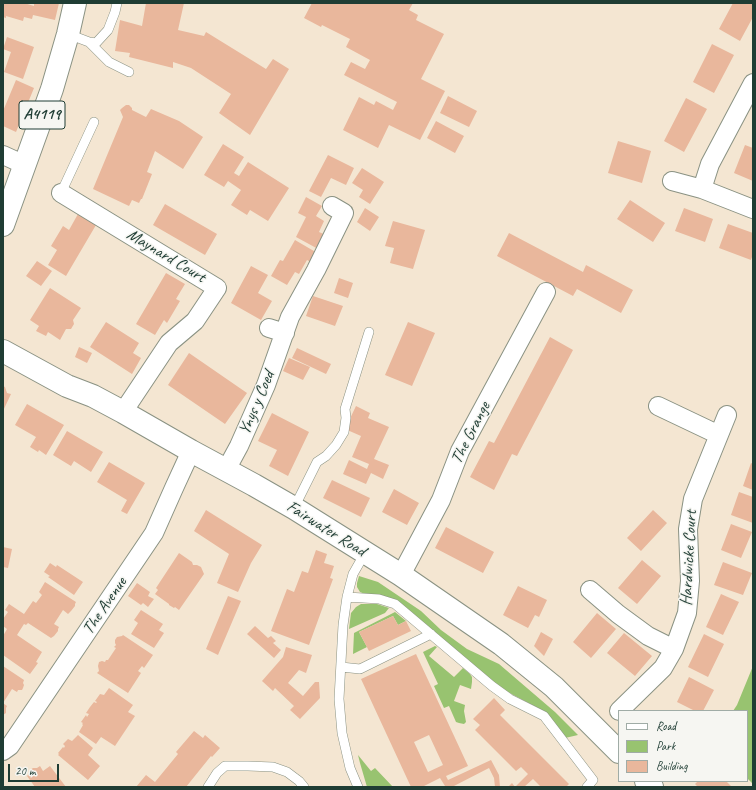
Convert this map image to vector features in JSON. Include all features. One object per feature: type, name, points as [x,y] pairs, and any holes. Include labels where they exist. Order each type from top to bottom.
[{"type":"street","name":"A4119","points":[[3,225],[52,89],[68,34],[75,3]]},
{"type":"street","points":[[702,189],[710,164],[753,83]]},
{"type":"street","points":[[3,154],[25,165]]},
{"type":"street","points":[[672,181],[702,189],[753,209]]},
{"type":"street","name":"Maynard Court","points":[[61,193],[217,288],[195,321],[169,343],[123,412]]},
{"type":"street","name":"Ynys y Coed","points":[[226,470],[239,446],[266,385],[277,330],[290,317],[316,270],[344,213],[332,206]]},
{"type":"street","name":"The Grange","points":[[401,575],[441,500],[460,451],[546,292]]},
{"type":"street","name":"Fairwater Road","points":[[3,351],[67,386],[93,396],[123,412],[294,508],[401,575],[501,644],[554,687],[618,751]]},
{"type":"street","points":[[658,406],[719,435]]},
{"type":"street","name":"Hardwicke Court","points":[[620,710],[663,668],[674,649],[687,613],[690,581],[688,529],[693,499],[727,415]]},
{"type":"street","name":"The Avenue","points":[[3,751],[10,746],[154,533],[191,451]]},
{"type":"street","points":[[590,590],[618,614],[648,636],[674,649]]},
{"type":"street","name":"Hardwicke Court","points":[[599,731],[618,712]]},
{"type":"lane","points":[[68,34],[96,43],[108,30],[117,3]]},
{"type":"lane","points":[[89,42],[109,62],[129,72]]},
{"type":"lane","points":[[61,193],[94,122]]},
{"type":"lane","points":[[294,508],[317,462],[326,456],[336,445],[344,432],[346,418],[345,408],[369,332]]},
{"type":"lane","points":[[358,787],[350,768],[342,733],[339,699],[343,625],[347,597],[353,574],[364,553]]},
{"type":"lane","points":[[347,597],[379,599],[395,604],[492,686],[510,699],[544,716],[593,780],[587,787]]},
{"type":"lane","points":[[341,667],[360,669],[431,634]]},
{"type":"lane","points":[[208,787],[217,773],[225,766],[248,766],[273,767],[287,772],[304,787]]},
{"type":"green space","points":[[359,576],[378,582],[421,611],[441,630],[467,649],[499,664],[555,712],[578,735],[565,738],[536,707],[504,690],[399,603],[381,595],[365,594],[360,592],[357,587]]},
{"type":"green space","points":[[361,604],[377,604],[389,608],[385,613],[349,629],[351,613]]},
{"type":"green space","points":[[395,612],[406,621],[398,625],[393,616],[359,632],[367,647],[353,654],[354,633]]},
{"type":"green space","points":[[435,646],[437,647],[429,656],[454,677],[463,668],[472,677],[471,689],[460,685],[454,701],[465,705],[464,711],[466,722],[464,724],[456,722],[449,706],[444,708],[434,686],[438,684],[423,652]]},
{"type":"green space","points":[[753,666],[753,784],[748,779],[748,710],[734,710]]},
{"type":"green space","points":[[358,755],[371,771],[375,768],[393,787],[367,787]]},
{"type":"building","points":[[3,3],[24,3],[34,6],[34,3],[59,3],[55,20],[33,15],[32,19],[24,17],[23,21],[6,16],[6,18],[3,17]]},
{"type":"building","points":[[146,3],[184,3],[178,30],[204,36],[206,32],[266,69],[273,59],[289,69],[250,135],[219,113],[231,94],[191,68],[173,62],[173,68],[129,57],[130,53],[115,51],[120,20],[142,26]]},
{"type":"building","points":[[312,3],[413,3],[409,10],[418,15],[416,20],[444,34],[421,79],[445,91],[420,140],[389,125],[378,148],[343,130],[359,97],[374,105],[376,101],[393,110],[397,102],[344,75],[351,62],[365,69],[370,60],[346,47],[350,39],[304,18]]},
{"type":"building","points":[[733,3],[753,3],[753,17],[740,41],[719,29]]},
{"type":"building","points":[[7,37],[34,47],[23,79],[4,72],[11,52],[3,49]]},
{"type":"building","points":[[712,44],[734,55],[714,93],[693,82]]},
{"type":"building","points":[[16,80],[34,88],[16,132],[3,126],[3,111]]},
{"type":"building","points":[[448,96],[477,111],[469,127],[440,113]]},
{"type":"building","points":[[686,98],[707,109],[684,152],[664,141]]},
{"type":"building","points":[[126,105],[129,105],[132,110],[146,117],[151,109],[179,121],[203,137],[183,169],[155,151],[147,172],[152,174],[142,199],[139,203],[132,200],[129,206],[93,189],[123,117],[120,110]]},
{"type":"building","points":[[436,121],[464,136],[455,153],[427,138]]},
{"type":"building","points":[[618,141],[651,151],[642,183],[608,173]]},
{"type":"building","points":[[223,144],[244,157],[234,173],[239,176],[248,162],[289,188],[268,221],[250,210],[247,215],[231,205],[241,190],[228,181],[224,187],[204,175]]},
{"type":"building","points":[[745,145],[753,148],[753,181],[734,173]]},
{"type":"building","points":[[328,155],[354,168],[346,185],[331,178],[321,197],[309,191]]},
{"type":"building","points":[[362,168],[384,182],[370,204],[359,197],[363,190],[352,183]]},
{"type":"building","points":[[306,197],[322,206],[316,216],[324,221],[319,232],[328,236],[320,250],[296,237],[306,217],[298,213]]},
{"type":"building","points":[[630,200],[665,223],[653,242],[617,219]]},
{"type":"building","points":[[165,204],[217,234],[205,255],[153,225]]},
{"type":"building","points":[[365,208],[379,217],[370,231],[357,222]]},
{"type":"building","points":[[684,208],[713,219],[705,242],[675,231]]},
{"type":"building","points":[[78,214],[96,225],[66,276],[48,265],[57,250],[51,246],[63,226],[69,230]]},
{"type":"building","points":[[393,221],[425,230],[413,269],[390,263],[394,248],[385,246]]},
{"type":"building","points":[[728,224],[753,233],[753,254],[751,260],[719,248]]},
{"type":"building","points":[[509,233],[583,272],[586,265],[633,290],[621,313],[577,289],[573,296],[497,256]]},
{"type":"building","points":[[295,240],[319,254],[313,263],[307,260],[299,274],[295,272],[287,285],[271,276],[280,260],[283,261]]},
{"type":"building","points":[[37,261],[52,271],[41,286],[26,276]]},
{"type":"building","points":[[251,266],[268,275],[258,293],[272,301],[261,320],[231,303]]},
{"type":"building","points":[[166,273],[185,284],[176,299],[180,301],[167,323],[164,320],[155,335],[136,324]]},
{"type":"building","points":[[339,278],[353,283],[348,298],[334,293]]},
{"type":"building","points":[[50,288],[81,308],[73,320],[74,324],[71,329],[66,329],[60,340],[48,332],[46,336],[36,331],[39,326],[30,320]]},
{"type":"building","points":[[313,296],[343,306],[335,326],[306,316]]},
{"type":"building","points":[[106,322],[139,343],[133,353],[141,358],[132,374],[90,347]]},
{"type":"building","points":[[408,322],[435,333],[412,386],[385,375]]},
{"type":"building","points":[[550,337],[573,350],[517,456],[512,454],[494,490],[470,477],[489,441],[494,443]]},
{"type":"building","points":[[79,347],[92,353],[87,363],[75,357]]},
{"type":"building","points":[[297,348],[331,364],[326,374],[292,358]]},
{"type":"building","points":[[189,353],[247,393],[225,424],[168,385]]},
{"type":"building","points":[[289,358],[310,367],[303,380],[283,371]]},
{"type":"building","points":[[3,386],[5,387],[7,393],[11,394],[3,411]]},
{"type":"building","points":[[27,404],[64,425],[46,455],[39,450],[38,452],[30,447],[36,437],[15,425]]},
{"type":"building","points":[[356,406],[370,413],[368,418],[389,427],[374,459],[389,465],[383,479],[371,473],[366,484],[343,474],[349,460],[367,469],[369,464],[352,457],[361,436],[345,429]]},
{"type":"building","points":[[272,413],[309,432],[288,476],[269,466],[277,450],[258,441]]},
{"type":"building","points":[[67,431],[103,452],[91,472],[74,461],[71,466],[53,455]]},
{"type":"building","points":[[109,462],[145,483],[127,514],[121,511],[127,500],[97,482]]},
{"type":"building","points":[[751,463],[753,464],[753,490],[743,486]]},
{"type":"building","points":[[332,480],[370,498],[361,517],[323,498]]},
{"type":"building","points":[[394,489],[419,503],[407,525],[382,512]]},
{"type":"building","points":[[739,492],[753,497],[753,523],[731,515]]},
{"type":"building","points":[[206,510],[262,545],[251,563],[238,592],[217,583],[229,554],[194,531]]},
{"type":"building","points":[[653,510],[667,523],[641,551],[627,538]]},
{"type":"building","points":[[731,524],[752,532],[741,558],[721,550]]},
{"type":"building","points":[[446,527],[494,552],[483,573],[435,548]]},
{"type":"building","points":[[3,547],[12,549],[8,568],[3,567]]},
{"type":"building","points":[[316,550],[327,554],[324,563],[334,566],[330,578],[333,579],[309,645],[271,631],[287,589],[294,592],[302,571],[308,573]]},
{"type":"building","points":[[179,553],[192,562],[193,565],[201,567],[204,574],[179,610],[169,605],[155,594],[158,590],[156,588]]},
{"type":"building","points":[[642,560],[661,576],[637,604],[618,588]]},
{"type":"building","points":[[723,562],[752,573],[743,595],[714,585]]},
{"type":"building","points":[[50,563],[56,567],[57,565],[83,582],[74,595],[48,577],[50,576],[44,572]]},
{"type":"building","points":[[45,582],[76,602],[75,606],[68,614],[63,610],[54,624],[59,627],[58,631],[51,638],[28,623],[26,625],[24,624],[17,635],[42,652],[36,662],[38,663],[30,674],[3,655],[3,636],[7,629],[3,626],[3,619],[8,612],[5,610],[9,604],[24,614],[33,601],[36,603],[42,595],[39,592]]},
{"type":"building","points":[[137,583],[150,592],[148,596],[154,599],[148,607],[143,603],[141,605],[128,596]]},
{"type":"building","points":[[518,586],[547,600],[539,617],[535,615],[528,628],[503,615]]},
{"type":"building","points":[[721,594],[739,602],[723,635],[706,627]]},
{"type":"building","points":[[228,596],[241,601],[218,655],[206,649]]},
{"type":"building","points":[[141,610],[163,624],[159,630],[164,633],[154,648],[131,634],[138,623],[134,620]]},
{"type":"building","points":[[597,613],[616,629],[591,658],[573,642]]},
{"type":"building","points":[[393,616],[398,625],[406,621],[411,631],[369,651],[359,632]]},
{"type":"building","points":[[255,626],[268,638],[271,636],[276,641],[273,643],[281,650],[274,658],[247,634]]},
{"type":"building","points":[[541,632],[553,639],[544,656],[534,646]]},
{"type":"building","points":[[624,633],[652,656],[635,676],[607,653]]},
{"type":"building","points":[[704,634],[724,644],[708,677],[688,667]]},
{"type":"building","points":[[123,635],[153,655],[144,668],[142,666],[138,671],[141,673],[128,693],[97,673],[99,671],[99,662],[105,662],[108,660],[116,648],[114,647],[116,645],[115,640],[117,637]]},
{"type":"building","points":[[286,647],[312,655],[306,673],[299,670],[288,683],[303,696],[315,682],[319,682],[320,698],[300,719],[290,710],[294,706],[275,688],[273,691],[262,681],[283,657]]},
{"type":"building","points":[[416,654],[468,766],[446,776],[448,780],[491,760],[499,775],[500,787],[495,787],[494,778],[489,768],[452,787],[445,786],[440,778],[422,787],[411,787],[361,679]],"holes":[[[429,735],[443,765],[428,772],[414,742]]]},
{"type":"building","points":[[3,666],[24,680],[24,685],[22,690],[18,690],[17,692],[12,689],[3,703]]},
{"type":"building","points":[[689,677],[714,690],[704,710],[693,710],[677,702]]},
{"type":"building","points":[[109,688],[133,705],[128,712],[135,716],[115,746],[101,737],[96,744],[79,732],[83,725],[81,722],[86,715],[87,717],[89,714],[86,713],[90,707],[94,702],[97,702],[95,701],[100,694],[104,695]]},
{"type":"building","points":[[494,698],[505,710],[500,715],[569,784],[566,787],[541,787],[533,779],[524,787],[515,787],[528,774],[521,767],[516,771],[475,730],[480,725],[473,719]]},
{"type":"building","points":[[3,703],[7,706],[6,713],[3,715]]},
{"type":"building","points":[[194,731],[203,738],[205,735],[220,748],[212,757],[211,756],[186,787],[136,787],[146,775],[155,782],[178,754],[176,752]]},
{"type":"building","points":[[78,735],[93,748],[88,755],[100,766],[88,780],[58,755],[58,753],[65,746],[63,744],[68,739],[72,741]]},
{"type":"building","points":[[40,766],[43,771],[50,766],[66,787],[35,787],[27,776],[30,773],[30,770]]},
{"type":"building","points":[[697,782],[727,782],[732,787],[698,787],[695,784]]},
{"type":"building","points":[[512,783],[515,787],[508,787]]}]
